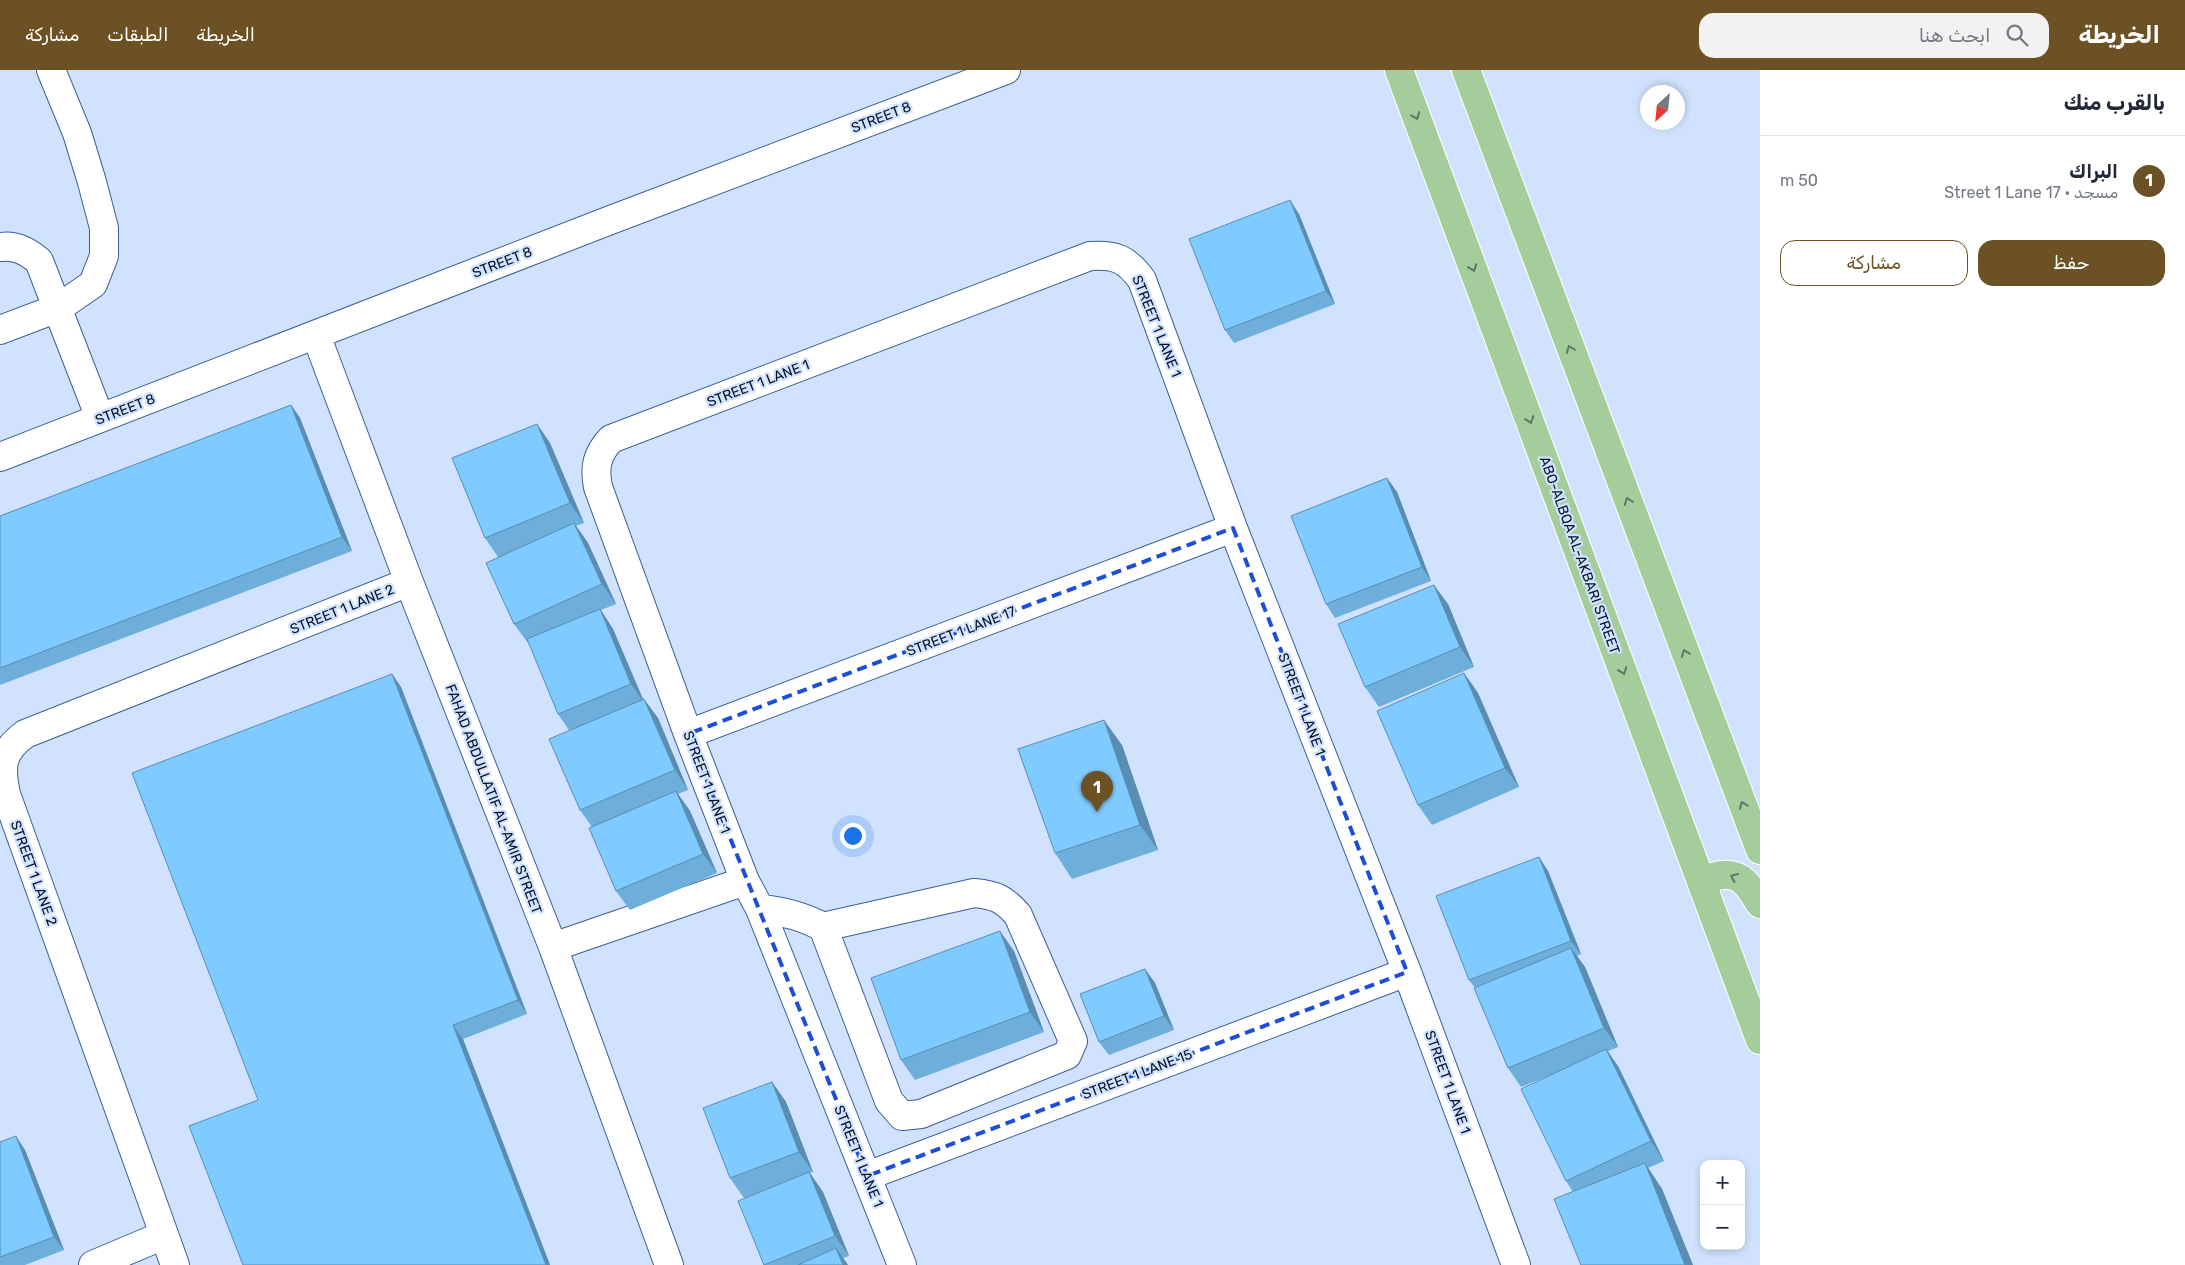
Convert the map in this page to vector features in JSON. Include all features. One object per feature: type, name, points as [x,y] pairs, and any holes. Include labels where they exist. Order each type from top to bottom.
[{"type":"main road","name":"ABO-ALBQA AL-AKBARI STREET","points":[[1399,70],[1760,1040]]},
{"type":"main road","points":[[1466,70],[1760,850]]},
{"type":"main road","points":[[1704,890],[1712,877],[1726,873],[1747,883],[1760,904]]},
{"type":"street","points":[[0,330],[58,308],[93,284],[104,256],[104,228],[77,133],[51,70]]},
{"type":"street","name":"STREET 8","points":[[0,456],[608,221],[1006,70]]},
{"type":"street","points":[[0,247],[16,247],[30,253],[39,261],[100,418]]},
{"type":"street","name":"STREET 1 LANE 1","points":[[902,1265],[760,909],[745,881],[688,734],[598,487],[595,474],[597,461],[602,449],[611,439],[1090,256],[1105,255],[1120,259],[1126,263],[1133,268],[1142,280],[1233,528],[1407,972],[1513,1264]]},
{"type":"street","name":"FAHAD ABDULLATIF AL-AMIR STREET","points":[[316,335],[409,582],[552,948],[668,1265]]},
{"type":"street","name":"STREET 1 LANE 17","points":[[688,734],[1233,528]]},
{"type":"street","name":"STREET 1 LANE 2","points":[[175,1265],[0,777],[2,760],[11,745],[25,734],[409,582]]},
{"type":"street","points":[[552,948],[745,881]]},
{"type":"street","points":[[760,909],[785,912],[805,918],[823,927],[974,893],[991,895],[1007,902],[1018,915],[1070,1033],[1073,1041],[1068,1055],[921,1114],[902,1116],[889,1101],[823,927]]},
{"type":"street","name":"STREET 1 LANE 15","points":[[867,1176],[1407,972]]},
{"type":"street","points":[[93,1265],[164,1235]]},
{"type":"highlighted area","points":[[1233,528],[1407,972],[867,1176],[688,734]]},
{"type":"building","points":[[1290,200],[1326,291],[1225,330],[1189,239]]},
{"type":"building","points":[[291,405],[342,537],[0,668],[0,516]]},
{"type":"building","points":[[537,424],[570,503],[485,538],[452,458]]},
{"type":"building","points":[[1387,478],[1422,567],[1326,604],[1291,516]]},
{"type":"building","points":[[574,523],[602,584],[514,624],[486,563]]},
{"type":"building","points":[[1434,585],[1460,647],[1365,687],[1338,624]]},
{"type":"building","points":[[600,609],[631,684],[558,714],[527,639]]},
{"type":"building","points":[[1464,673],[1505,768],[1418,805],[1377,711]]},
{"type":"building","points":[[392,674],[518,1000],[453,1025],[546,1265],[243,1265],[189,1126],[258,1100],[132,773]]},
{"type":"building","points":[[644,699],[675,770],[580,810],[549,739]]},
{"type":"building","points":[[1104,720],[1140,825],[1055,853],[1018,749]]},
{"type":"building","points":[[676,791],[703,854],[616,891],[589,828]]},
{"type":"building","points":[[1539,857],[1571,941],[1469,980],[1436,896]]},
{"type":"building","points":[[1000,931],[1030,1012],[901,1060],[871,978]]},
{"type":"building","points":[[1571,948],[1604,1028],[1508,1068],[1474,988]]},
{"type":"building","points":[[1145,969],[1164,1016],[1099,1042],[1080,994]]},
{"type":"building","points":[[1606,1049],[1651,1141],[1566,1181],[1521,1089]]},
{"type":"building","points":[[772,1082],[799,1152],[730,1178],[703,1108]]},
{"type":"building","points":[[16,1136],[54,1237],[0,1257],[0,1142]]},
{"type":"building","points":[[1645,1163],[1685,1265],[1581,1265],[1554,1199]]},
{"type":"building","points":[[809,1172],[835,1236],[764,1265],[738,1201]]},
{"type":"building","points":[[836,1248],[843,1265],[798,1265]]},
{"type":"place","name":"البراك","points":[[1097,812]]}]
